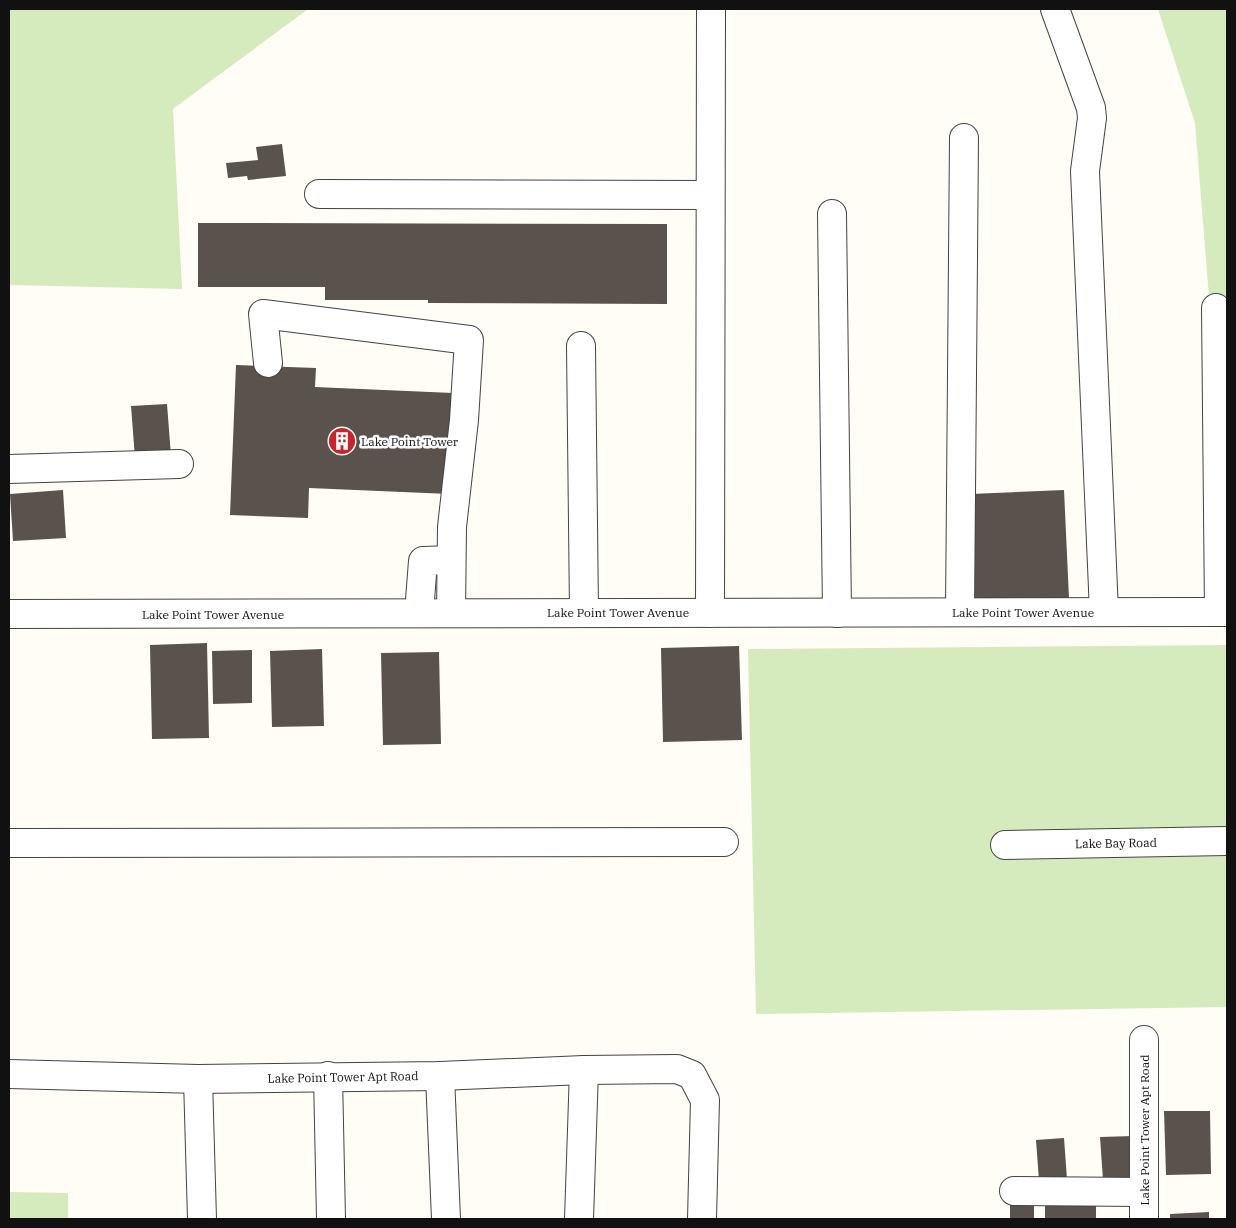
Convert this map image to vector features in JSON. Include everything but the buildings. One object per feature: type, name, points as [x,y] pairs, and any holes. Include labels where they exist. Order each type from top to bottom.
[{"type":"street","points":[[710,613],[711,9]]},
{"type":"street","points":[[1055,9],[1091,108],[1092,118],[1085,171],[1104,612]]},
{"type":"street","points":[[960,612],[964,138]]},
{"type":"street","points":[[355,178],[710,186]]},
{"type":"street","points":[[319,194],[710,186]]},
{"type":"street","points":[[832,214],[838,613]]},
{"type":"street","points":[[1216,308],[1223,612]]},
{"type":"street","points":[[268,363],[263,314],[469,340],[464,420],[452,527],[451,613]]},
{"type":"street","points":[[581,346],[584,612]]},
{"type":"street","points":[[9,469],[179,464]]},
{"type":"street","points":[[419,613],[422,561],[451,560]]},
{"type":"street","name":"Lake Point Tower Avenue","points":[[9,614],[1223,612]]},
{"type":"street","name":"Lake Bay Road","points":[[1005,845],[1227,841]]},
{"type":"street","points":[[9,843],[724,842]]},
{"type":"street","name":"Lake Point Tower Apt Road","points":[[1144,1040],[1144,1219]]},
{"type":"street","name":"Lake Point Tower Apt Road","points":[[9,1074],[198,1079],[440,1076],[584,1070],[677,1069],[692,1075],[705,1100],[702,1219]]},
{"type":"street","points":[[579,1219],[584,1070]]},
{"type":"street","points":[[328,1076],[331,1219]]},
{"type":"street","points":[[440,1076],[446,1219]]},
{"type":"street","points":[[198,1079],[202,1219]]},
{"type":"street","points":[[1014,1191],[1144,1192]]},
{"type":"green space","points":[[9,9],[308,9],[173,109],[182,289],[9,285]]},
{"type":"green space","points":[[1158,9],[1227,9],[1227,296],[1209,297],[1195,123]]},
{"type":"green space","points":[[1227,645],[1227,1007],[756,1014],[748,649]]},
{"type":"green space","points":[[9,1192],[68,1193],[68,1219],[9,1219]]},
{"type":"place","name":"Lake Point Tower","points":[[342,441]]}]
